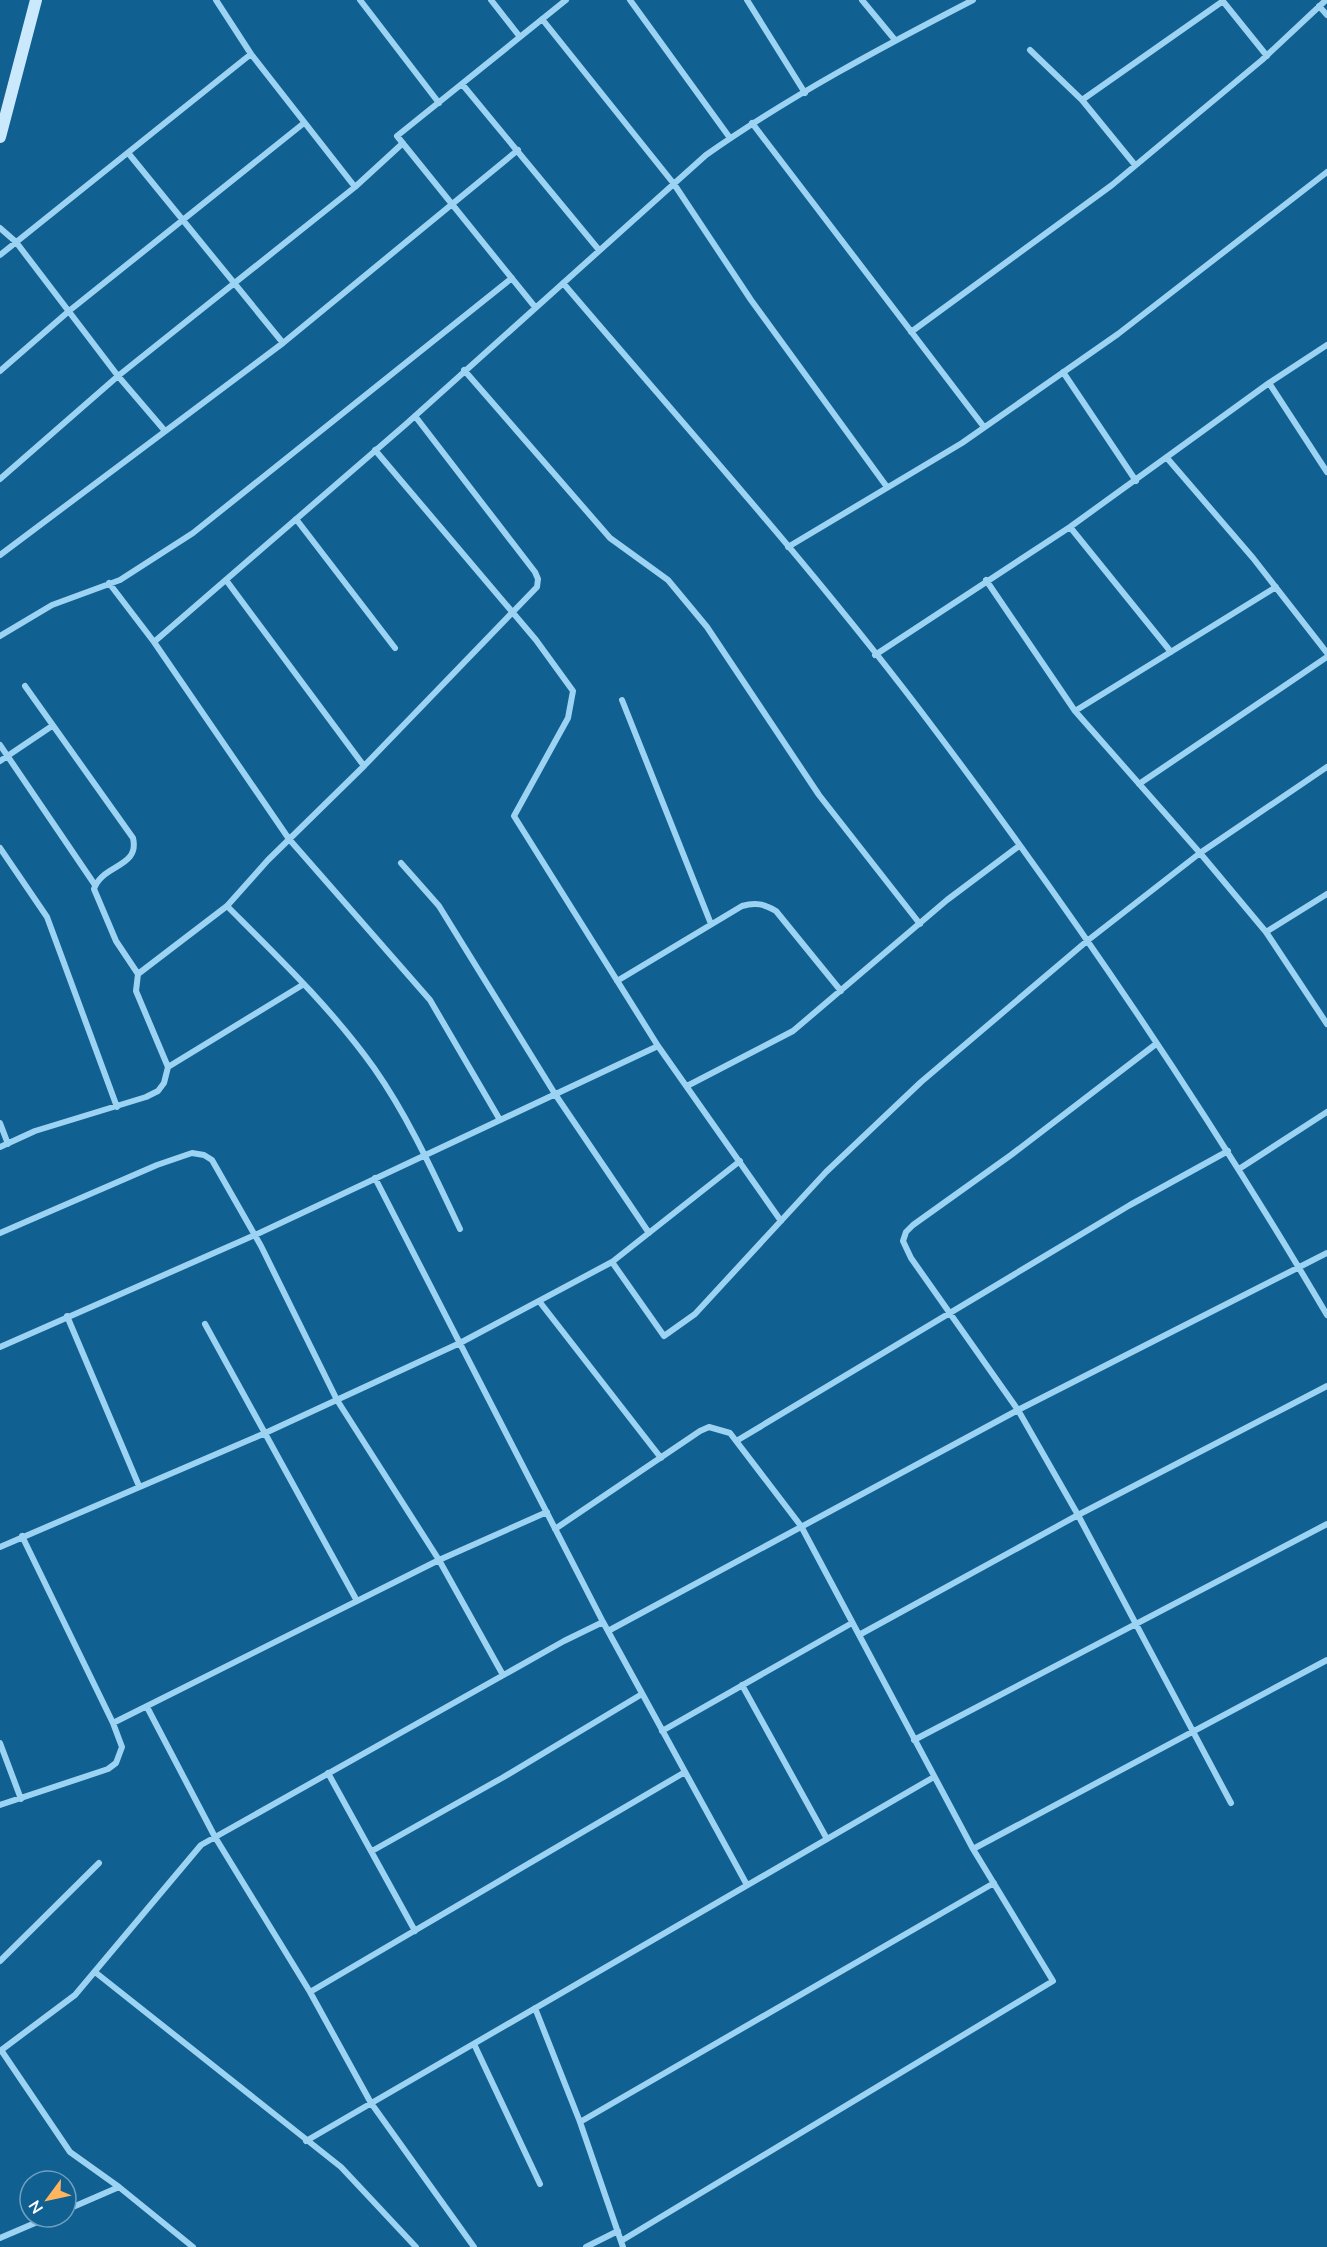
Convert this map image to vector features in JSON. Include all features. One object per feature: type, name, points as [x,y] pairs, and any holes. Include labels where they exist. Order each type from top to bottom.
[{"type":"street","points":[[0,137],[36,0]]},
{"type":"street","points":[[216,0],[251,54],[355,187]]},
{"type":"street","points":[[360,0],[439,103]]},
{"type":"street","points":[[491,0],[520,38]]},
{"type":"street","points":[[535,307],[397,136],[566,0]]},
{"type":"street","points":[[630,0],[730,138]]},
{"type":"street","points":[[747,0],[806,93]]},
{"type":"street","points":[[862,0],[895,40]]},
{"type":"street","points":[[154,642],[415,416],[674,184],[730,138],[895,40],[972,0]]},
{"type":"street","points":[[911,332],[1135,165],[1264,58],[1326,0]]},
{"type":"street","points":[[1082,100],[1212,12],[1222,2],[1264,58]]},
{"type":"street","points":[[1319,6],[1327,15]]},
{"type":"street","points":[[542,19],[674,184],[751,300],[887,487]]},
{"type":"street","points":[[1030,50],[1082,100],[1135,165]]},
{"type":"street","points":[[0,255],[251,54]]},
{"type":"street","points":[[462,84],[599,250]]},
{"type":"street","points":[[0,372],[69,311],[304,123]]},
{"type":"street","points":[[752,123],[984,427]]},
{"type":"street","points":[[0,479],[118,376],[355,187],[403,144]]},
{"type":"street","points":[[0,555],[283,342],[518,150]]},
{"type":"street","points":[[129,154],[283,342]]},
{"type":"street","points":[[788,547],[984,427],[1118,334],[1327,172]]},
{"type":"street","points":[[0,228],[16,242],[118,376],[165,431]]},
{"type":"street","points":[[0,636],[52,605],[109,584],[150,562],[193,532],[512,278]]},
{"type":"street","points":[[563,283],[788,547],[934,728],[1087,941],[1228,1151],[1327,1315]]},
{"type":"street","points":[[875,655],[1136,481],[1269,382],[1327,345]]},
{"type":"street","points":[[464,370],[610,538],[668,580],[675,588],[707,627],[819,795],[920,924]]},
{"type":"street","points":[[1063,372],[1136,481]]},
{"type":"street","points":[[1269,382],[1327,472]]},
{"type":"street","points":[[138,974],[227,906],[289,839],[364,766],[511,611],[537,587],[538,579],[535,572],[415,416]]},
{"type":"street","points":[[375,450],[511,611],[573,691],[568,718],[514,816],[658,1046],[781,1221]]},
{"type":"street","points":[[1139,784],[1327,655],[1276,587],[1167,458]]},
{"type":"street","points":[[296,519],[395,648]]},
{"type":"street","points":[[1070,526],[1171,652]]},
{"type":"street","points":[[226,580],[364,766]]},
{"type":"street","points":[[986,580],[1075,711],[1266,932],[1327,1024]]},
{"type":"street","points":[[109,584],[154,642],[289,839],[430,1000],[500,1120]]},
{"type":"street","points":[[1075,711],[1276,587]]},
{"type":"street","points":[[0,1147],[35,1131],[117,1107],[158,1091],[167,1075],[168,1067],[136,991],[138,974],[116,941],[94,895],[95,885],[104,874],[130,860],[135,851],[133,838],[25,686]]},
{"type":"street","points":[[622,700],[711,924]]},
{"type":"street","points":[[0,761],[52,726]]},
{"type":"street","points":[[0,745],[95,885]]},
{"type":"street","points":[[612,1262],[664,1336],[695,1314],[826,1173],[921,1082],[1087,941],[1200,853],[1327,767]]},
{"type":"street","points":[[687,1086],[793,1031],[946,900],[1019,846]]},
{"type":"street","points":[[0,848],[46,917],[117,1107]]},
{"type":"street","points":[[401,863],[439,906],[555,1094],[649,1233]]},
{"type":"street","points":[[1266,932],[1327,894]]},
{"type":"street","points":[[617,981],[742,906],[753,903],[764,904],[776,911],[841,991]]},
{"type":"street","points":[[227,906],[304,984],[374,1068],[425,1155],[460,1229]]},
{"type":"street","points":[[168,1067],[304,984]]},
{"type":"street","points":[[1156,1044],[906,1232],[903,1241],[904,1247],[1018,1410],[1078,1515],[1231,1803]]},
{"type":"street","points":[[0,1347],[255,1235],[658,1046]]},
{"type":"street","points":[[1239,1169],[1327,1112]]},
{"type":"street","points":[[0,1123],[8,1144]]},
{"type":"street","points":[[738,1440],[1130,1205],[1228,1151]]},
{"type":"street","points":[[0,1233],[157,1165],[192,1153],[204,1155],[212,1160],[255,1235],[337,1400],[439,1560],[503,1675]]},
{"type":"street","points":[[0,1547],[263,1434],[460,1343],[612,1262],[740,1161]]},
{"type":"street","points":[[375,1178],[603,1622],[747,1885]]},
{"type":"street","points":[[608,1631],[1018,1410],[1327,1252]]},
{"type":"street","points":[[539,1300],[661,1458]]},
{"type":"street","points":[[67,1316],[140,1486]]},
{"type":"street","points":[[205,1324],[263,1434],[357,1601]]},
{"type":"street","points":[[859,1635],[1078,1515],[1327,1386]]},
{"type":"street","points":[[535,2008],[580,2122],[622,2244],[1053,1981],[973,1849],[801,1526],[738,1440],[719,1428],[709,1427],[555,1529]]},
{"type":"street","points":[[113,1723],[439,1560],[547,1512]]},
{"type":"street","points":[[914,1740],[1327,1524]]},
{"type":"street","points":[[0,1805],[100,1772],[116,1763],[122,1747],[113,1723],[22,1536]]},
{"type":"street","points":[[190,2245],[70,2152],[1,2050],[75,1995],[201,1845],[503,1675],[603,1622]]},
{"type":"street","points":[[662,1731],[852,1623]]},
{"type":"street","points":[[973,1849],[1327,1660]]},
{"type":"street","points":[[742,1685],[827,1839]]},
{"type":"street","points":[[372,1851],[502,1778],[642,1694]]},
{"type":"street","points":[[147,1707],[215,1837],[310,1992],[371,2103],[474,2247]]},
{"type":"street","points":[[0,1743],[21,1799]]},
{"type":"street","points":[[310,1992],[685,1772]]},
{"type":"street","points":[[328,1773],[415,1930]]},
{"type":"street","points":[[306,2141],[934,1777]]},
{"type":"street","points":[[0,1961],[99,1863]]},
{"type":"street","points":[[580,2122],[994,1883]]},
{"type":"street","points":[[95,1972],[341,2167],[416,2247]]},
{"type":"street","points":[[474,2044],[540,2184]]},
{"type":"street","points":[[78,2205],[118,2187]]},
{"type":"street","points":[[0,2238],[21,2229]]},
{"type":"street","points":[[585,2247],[618,2231]]},
{"type":"street","points":[[181,2247],[190,2245]]}]
